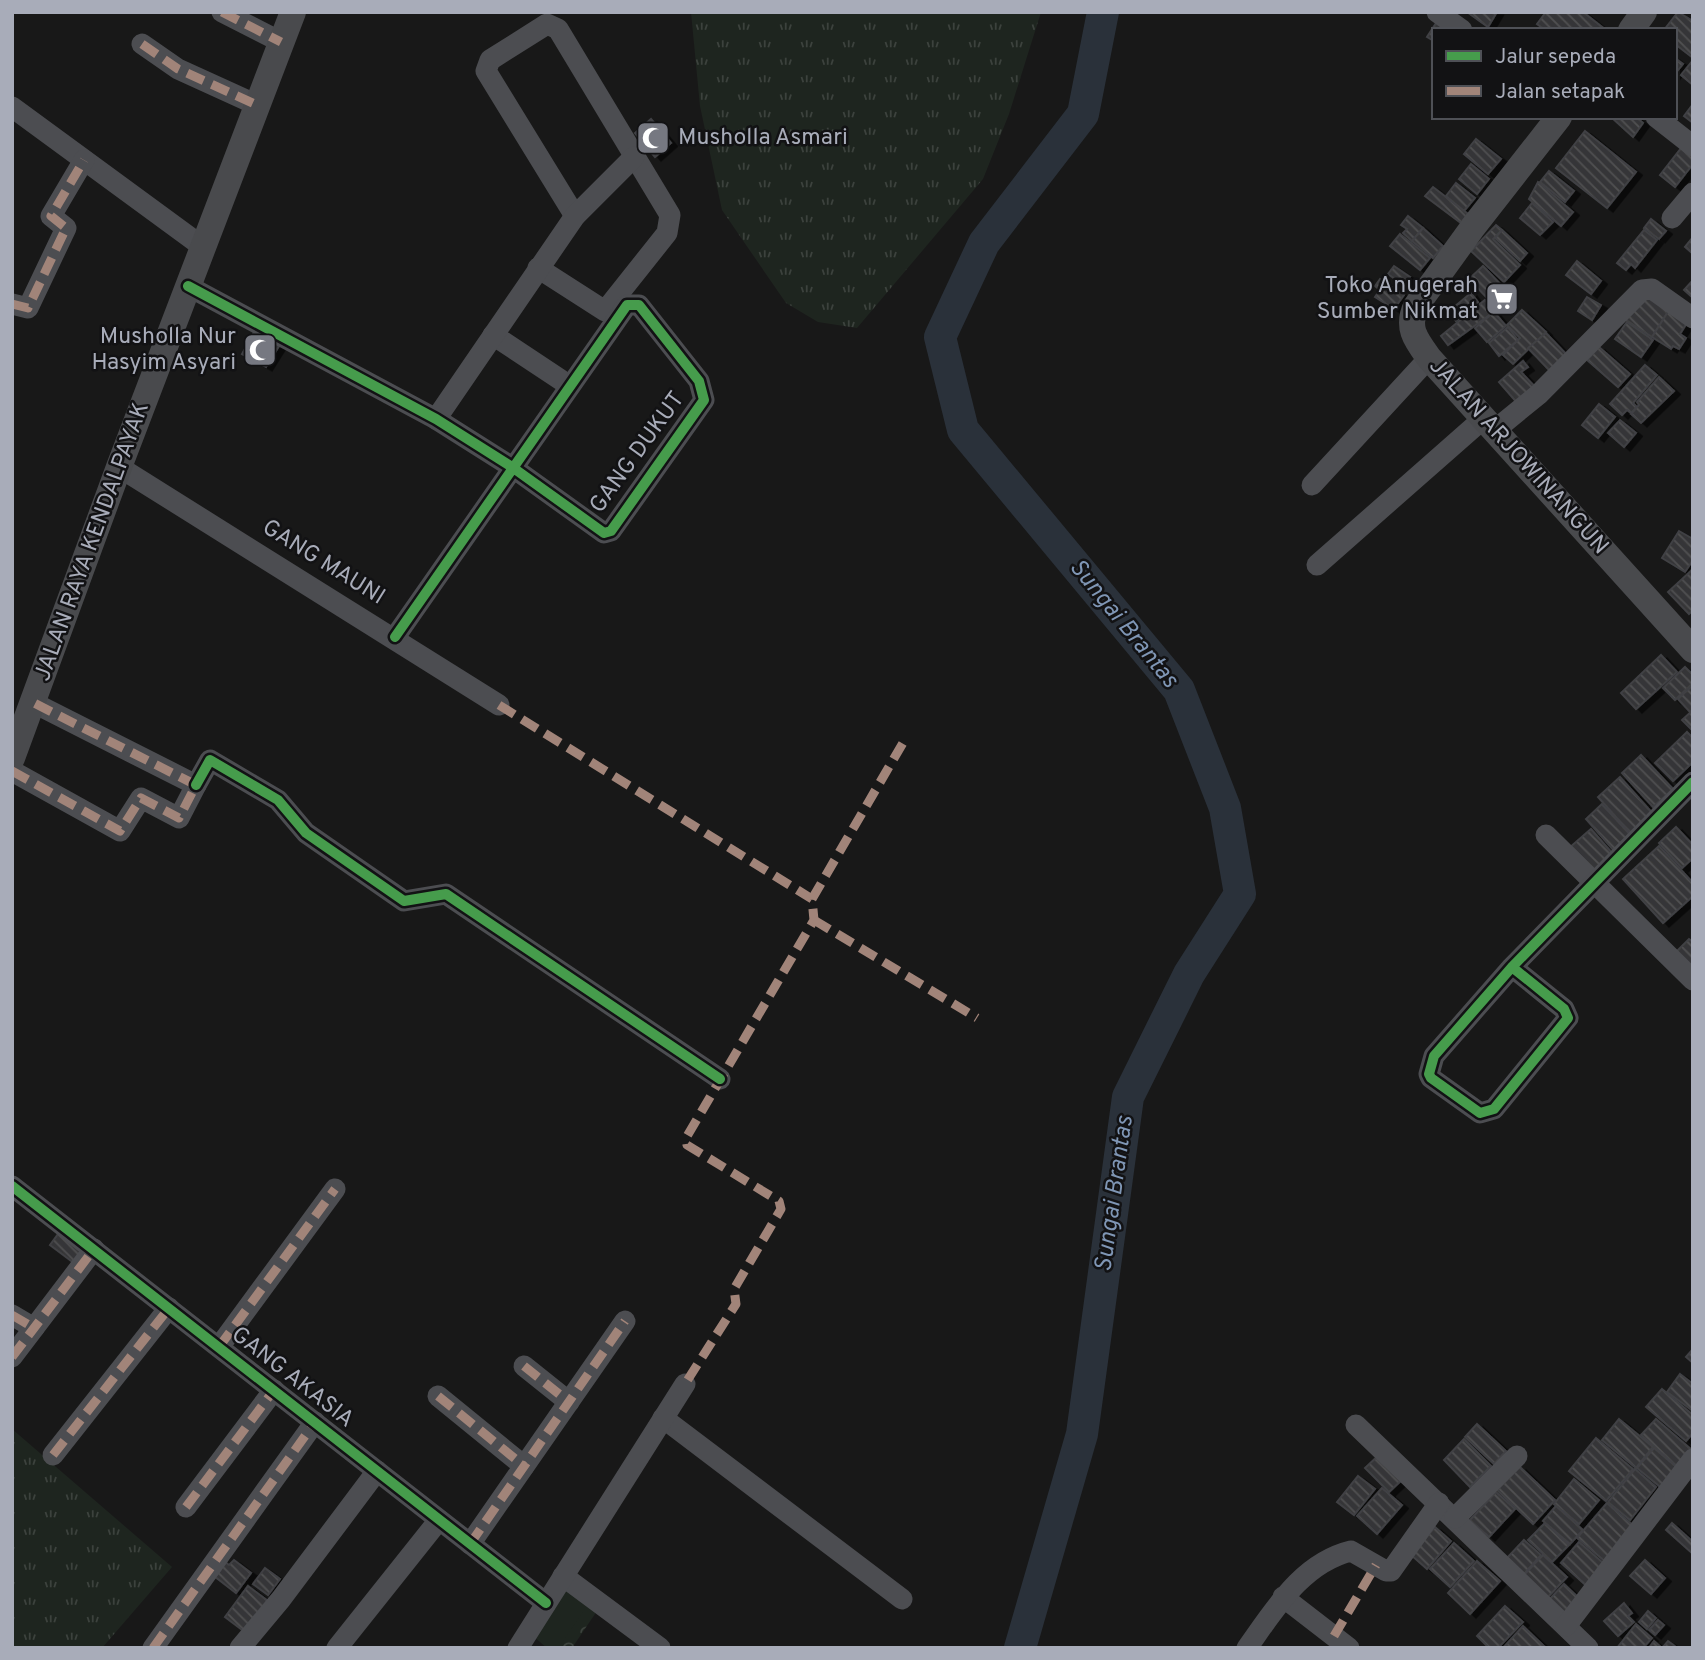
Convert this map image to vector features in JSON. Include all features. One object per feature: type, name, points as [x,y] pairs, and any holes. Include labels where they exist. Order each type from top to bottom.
[{"type":"main road","name":"JALAN RAYA KENDALPAYAK","points":[[12,758],[24,715],[293,12]]},
{"type":"main road","points":[[1632,28],[1644,12]]},
{"type":"main road","name":"JALAN ARJOWINANGUN","points":[[1557,119],[1473,227],[1416,306],[1412,315],[1412,333],[1429,358],[1693,650]]},
{"type":"street","points":[[222,12],[281,42]]},
{"type":"street","points":[[1437,12],[1459,28]]},
{"type":"street","points":[[538,268],[600,311],[610,308],[667,233],[670,215],[558,29],[553,24],[547,24],[490,60],[486,71],[575,216]]},
{"type":"street","points":[[142,44],[178,69],[257,105]]},
{"type":"street","points":[[12,107],[203,247]]},
{"type":"street","points":[[1659,119],[1693,146]]},
{"type":"street","points":[[436,419],[575,216],[634,157]]},
{"type":"street","points":[[12,304],[28,308],[66,228],[51,216],[85,160]]},
{"type":"street","points":[[1672,218],[1693,193]]},
{"type":"street","points":[[188,286],[436,419],[512,467],[395,637]]},
{"type":"street","points":[[1317,565],[1490,424],[1539,394],[1642,290],[1652,289],[1693,317]]},
{"type":"street","name":"GANG DUKUT","points":[[639,304],[699,381],[704,400],[614,527],[608,532],[597,530],[512,467],[627,305],[639,304]]},
{"type":"street","points":[[493,335],[561,380]]},
{"type":"street","points":[[1312,485],[1429,358]]},
{"type":"street","name":"GANG MAUNI","points":[[119,467],[395,637],[499,705]]},
{"type":"street","points":[[24,715],[196,785]]},
{"type":"street","points":[[12,771],[120,831],[141,798],[179,818],[210,760],[278,800],[306,833],[404,901],[446,894],[720,1079]]},
{"type":"street","points":[[1512,967],[1564,1009],[1568,1018],[1493,1109],[1480,1113],[1431,1078],[1430,1069],[1434,1056],[1512,967],[1693,782]]},
{"type":"street","points":[[1546,835],[1693,979]]},
{"type":"street","name":"GANG AKASIA","points":[[12,1186],[545,1603]]},
{"type":"street","points":[[219,1347],[335,1189]]},
{"type":"street","points":[[12,1356],[94,1249]]},
{"type":"street","points":[[53,1455],[169,1308]]},
{"type":"street","points":[[12,1315],[34,1328]]},
{"type":"street","points":[[470,1544],[625,1321]]},
{"type":"street","points":[[524,1366],[569,1402]]},
{"type":"street","points":[[526,1645],[545,1603],[685,1384]]},
{"type":"street","points":[[186,1507],[274,1390]]},
{"type":"street","points":[[438,1396],[524,1466]]},
{"type":"street","points":[[663,1418],[902,1599]]},
{"type":"street","points":[[153,1648],[315,1422]]},
{"type":"street","points":[[1356,1425],[1588,1648]]},
{"type":"street","points":[[1455,1518],[1517,1456]]},
{"type":"street","points":[[1566,1626],[1693,1459]]},
{"type":"street","points":[[240,1648],[281,1599],[377,1471]]},
{"type":"street","points":[[1247,1648],[1283,1597],[1307,1575],[1344,1553],[1360,1555],[1391,1571],[1439,1503]]},
{"type":"street","points":[[337,1648],[439,1520]]},
{"type":"street","points":[[563,1576],[660,1648]]},
{"type":"street","points":[[1283,1597],[1349,1648]]},
{"type":"green space","points":[[691,12],[1041,12],[1009,114],[983,179],[857,328],[818,322],[786,303],[722,210],[700,106]]},
{"type":"green space","points":[[12,1429],[172,1567],[102,1648],[12,1648]]},
{"type":"green space","points":[[566,1585],[599,1608],[572,1648],[547,1648],[533,1636]]},
{"type":"green space","points":[[565,1591],[587,1606],[559,1647],[538,1633]]},
{"type":"building","points":[[1467,12],[1497,12],[1488,27]]},
{"type":"building","points":[[1546,12],[1583,12],[1603,28],[1542,28],[1537,24]]},
{"type":"building","points":[[1678,12],[1693,21],[1693,58],[1677,46],[1677,28],[1666,28]]},
{"type":"building","points":[[1438,20],[1452,28],[1433,28]]},
{"type":"building","points":[[1677,60],[1683,64],[1677,72]]},
{"type":"building","points":[[1693,60],[1693,85],[1681,75]]},
{"type":"building","points":[[1693,104],[1693,123],[1684,116]]},
{"type":"building","name":"Musholla Asmari","points":[[651,119],[671,143],[655,157],[635,133]]},
{"type":"building","points":[[1613,119],[1638,119],[1643,123],[1633,137]]},
{"type":"building","points":[[1585,131],[1636,172],[1607,208],[1556,168]]},
{"type":"building","points":[[1476,139],[1501,159],[1488,174],[1464,154]]},
{"type":"building","points":[[1682,147],[1693,155],[1693,164],[1675,187],[1660,175]]},
{"type":"building","points":[[1471,164],[1489,179],[1477,194],[1459,179]]},
{"type":"building","points":[[1549,171],[1574,191],[1565,202],[1540,182]]},
{"type":"building","points":[[1538,182],[1573,212],[1561,226],[1529,199]]},
{"type":"building","points":[[1456,183],[1475,198],[1464,211],[1446,196]]},
{"type":"building","points":[[1433,187],[1468,214],[1461,223],[1425,196]]},
{"type":"building","points":[[1532,203],[1553,222],[1540,235],[1520,218]]},
{"type":"building","points":[[1408,216],[1423,228],[1412,241],[1403,233],[1407,229],[1401,225]]},
{"type":"building","points":[[1651,219],[1666,231],[1659,239],[1644,228]]},
{"type":"building","points":[[1496,225],[1502,230],[1493,239],[1520,265],[1504,282],[1471,251]]},
{"type":"building","points":[[1423,228],[1443,246],[1433,258],[1412,241]]},
{"type":"building","points":[[1502,230],[1527,253],[1520,261],[1495,238]]},
{"type":"building","points":[[1644,230],[1657,240],[1635,268],[1631,264],[1626,270],[1617,263]]},
{"type":"building","points":[[1400,234],[1430,258],[1420,270],[1390,246]]},
{"type":"building","points":[[1693,237],[1693,254],[1685,247]]},
{"type":"building","points":[[1577,261],[1601,281],[1591,294],[1566,275]]},
{"type":"building","points":[[1394,266],[1410,277],[1403,285],[1388,274]]},
{"type":"building","points":[[1483,266],[1506,290],[1492,303],[1469,279]]},
{"type":"building","points":[[1380,279],[1404,295],[1394,309],[1375,297],[1380,290],[1375,286]]},
{"type":"building","points":[[1693,280],[1693,298],[1684,290]]},
{"type":"building","points":[[1646,290],[1671,307],[1652,337],[1626,320]]},
{"type":"building","points":[[1471,293],[1478,302],[1456,321],[1448,312]]},
{"type":"building","points":[[1587,297],[1601,305],[1592,320],[1578,311]]},
{"type":"building","points":[[1485,300],[1495,311],[1448,345],[1441,336]]},
{"type":"building","points":[[1671,307],[1690,318],[1680,334],[1686,338],[1679,349],[1673,346],[1671,349],[1652,337]]},
{"type":"building","points":[[1522,310],[1546,332],[1513,364],[1503,355],[1520,338],[1507,325]]},
{"type":"building","points":[[1494,312],[1506,326],[1487,342],[1475,328]]},
{"type":"building","points":[[1627,322],[1653,340],[1641,357],[1615,339]]},
{"type":"building","points":[[1508,327],[1518,340],[1499,356],[1489,343]]},
{"type":"building","name":"Musholla Nur Hasyim Asyari","points":[[254,332],[279,346],[266,367],[242,354]]},
{"type":"building","points":[[1546,333],[1567,355],[1550,371],[1528,348]]},
{"type":"building","points":[[1599,347],[1630,374],[1618,387],[1587,360]]},
{"type":"building","points":[[1523,361],[1528,367],[1521,372],[1537,389],[1519,405],[1499,382]]},
{"type":"building","points":[[1645,365],[1657,375],[1633,403],[1637,407],[1631,413],[1627,410],[1622,415],[1610,404]]},
{"type":"building","points":[[1659,377],[1674,391],[1641,423],[1631,414],[1639,405],[1637,402]]},
{"type":"building","points":[[1599,404],[1615,417],[1598,438],[1582,425]]},
{"type":"building","points":[[1620,420],[1636,433],[1624,447],[1608,433]]},
{"type":"building","points":[[1679,531],[1693,539],[1693,560],[1685,572],[1662,558]]},
{"type":"building","points":[[1693,569],[1693,610],[1689,614],[1668,592]]},
{"type":"building","points":[[1661,655],[1677,672],[1636,709],[1621,693]]},
{"type":"building","points":[[1685,667],[1693,675],[1693,683],[1675,700],[1663,688]]},
{"type":"building","points":[[1693,685],[1693,709],[1690,712],[1678,699]]},
{"type":"building","points":[[1693,710],[1693,731],[1682,720]]},
{"type":"building","points":[[1687,732],[1693,738],[1693,762],[1673,781],[1655,763]]},
{"type":"building","points":[[1641,755],[1673,789],[1653,807],[1622,773]]},
{"type":"building","points":[[1620,777],[1655,816],[1633,836],[1598,797]]},
{"type":"building","points":[[1602,804],[1634,839],[1617,854],[1586,819]]},
{"type":"building","points":[[1676,827],[1693,845],[1693,858],[1682,868],[1659,843]]},
{"type":"building","points":[[1591,829],[1613,854],[1591,873],[1569,848]]},
{"type":"building","points":[[1659,846],[1693,883],[1693,896],[1663,923],[1623,879]]},
{"type":"building","points":[[1689,939],[1693,942],[1693,973],[1674,954]]},
{"type":"building","points":[[61,1230],[85,1248],[74,1263],[50,1245]]},
{"type":"building","points":[[1693,1349],[1693,1363],[1686,1357]]},
{"type":"building","points":[[1680,1374],[1693,1384],[1693,1411],[1667,1392]]},
{"type":"building","points":[[1662,1389],[1693,1415],[1693,1433],[1686,1441],[1646,1407]]},
{"type":"building","points":[[1619,1419],[1653,1447],[1636,1468],[1602,1440]]},
{"type":"building","points":[[1656,1419],[1693,1451],[1681,1470],[1641,1435]]},
{"type":"building","points":[[1477,1424],[1506,1451],[1494,1464],[1465,1437]]},
{"type":"building","points":[[1596,1438],[1633,1469],[1606,1501],[1569,1471]]},
{"type":"building","points":[[1464,1439],[1491,1466],[1470,1487],[1444,1460]]},
{"type":"building","points":[[1654,1448],[1681,1471],[1664,1490],[1637,1468]]},
{"type":"building","points":[[1380,1454],[1404,1478],[1389,1492],[1365,1468]]},
{"type":"building","points":[[1520,1467],[1555,1500],[1533,1524],[1497,1490]]},
{"type":"building","points":[[1635,1469],[1656,1487],[1630,1520],[1608,1502]]},
{"type":"building","points":[[1358,1476],[1375,1489],[1354,1515],[1337,1502]]},
{"type":"building","points":[[1574,1479],[1599,1500],[1579,1524],[1554,1504]]},
{"type":"building","points":[[1382,1488],[1402,1505],[1377,1534],[1357,1516]]},
{"type":"building","points":[[1496,1492],[1515,1509],[1489,1537],[1470,1520]]},
{"type":"building","points":[[1607,1503],[1636,1528],[1607,1563],[1577,1538]]},
{"type":"building","points":[[1556,1506],[1583,1530],[1570,1544],[1543,1521]]},
{"type":"building","points":[[1545,1523],[1569,1545],[1552,1562],[1528,1540]]},
{"type":"building","points":[[1672,1523],[1693,1542],[1693,1554],[1666,1530]]},
{"type":"building","points":[[1435,1527],[1451,1541],[1427,1569],[1411,1555]]},
{"type":"building","points":[[1524,1540],[1541,1555],[1523,1575],[1506,1559]]},
{"type":"building","points":[[1579,1542],[1609,1568],[1590,1589],[1561,1563]]},
{"type":"building","points":[[1454,1543],[1474,1561],[1450,1587],[1430,1569]]},
{"type":"building","points":[[1543,1555],[1567,1577],[1545,1600],[1521,1578]]},
{"type":"building","points":[[234,1560],[251,1573],[236,1593],[214,1576],[225,1562],[229,1565]]},
{"type":"building","points":[[1645,1560],[1665,1578],[1651,1594],[1630,1576]]},
{"type":"building","points":[[1477,1561],[1500,1581],[1470,1614],[1448,1593]]},
{"type":"building","points":[[265,1568],[280,1579],[268,1595],[253,1584]]},
{"type":"building","points":[[1564,1584],[1580,1599],[1561,1619],[1545,1604]]},
{"type":"building","points":[[248,1586],[268,1601],[245,1632],[225,1617]]},
{"type":"building","points":[[1624,1603],[1632,1613],[1628,1616],[1634,1622],[1618,1636],[1604,1621]]},
{"type":"building","points":[[1505,1606],[1523,1622],[1498,1648],[1489,1648],[1477,1636]]},
{"type":"building","points":[[1648,1611],[1656,1618],[1647,1629],[1639,1622]]},
{"type":"building","points":[[1658,1620],[1664,1625],[1655,1635],[1649,1630]]},
{"type":"building","points":[[1636,1624],[1652,1638],[1643,1648],[1617,1648]]},
{"type":"building","points":[[1523,1626],[1546,1648],[1503,1648]]},
{"type":"building","points":[[1654,1641],[1662,1648],[1649,1648]]},
{"type":"building","points":[[1668,1641],[1676,1647],[1676,1648],[1662,1648]]},
{"type":"waterway","name":"Sungai Brantas","points":[[1020,1648],[1082,1434],[1128,1097],[1189,974],[1240,894],[1225,808],[1179,690],[963,430],[940,337],[984,243],[1083,114],[1103,12]]},
{"type":"marked path","points":[[222,12],[281,42]]},
{"type":"marked path","points":[[142,44],[178,69],[257,105]]},
{"type":"marked path","points":[[12,304],[28,308],[66,228],[51,216],[84,160]]},
{"type":"marked path","points":[[12,771],[120,831],[141,798],[179,818],[196,785],[34,703]]},
{"type":"marked path","points":[[499,705],[812,899],[814,920],[686,1138],[687,1145],[779,1201],[781,1209],[734,1289],[736,1304],[685,1384]]},
{"type":"marked path","points":[[812,899],[907,736]]},
{"type":"marked path","points":[[814,920],[977,1018]]},
{"type":"marked path","points":[[219,1347],[335,1189]]},
{"type":"marked path","points":[[12,1357],[94,1249]]},
{"type":"marked path","points":[[53,1455],[169,1308]]},
{"type":"marked path","points":[[12,1315],[34,1328]]},
{"type":"marked path","points":[[470,1544],[625,1321]]},
{"type":"marked path","points":[[524,1366],[569,1402]]},
{"type":"marked path","points":[[186,1507],[274,1390]]},
{"type":"marked path","points":[[438,1396],[524,1466]]},
{"type":"marked path","points":[[153,1648],[315,1422]]},
{"type":"marked path","points":[[1334,1636],[1376,1565]]},
{"type":"cycle path","points":[[188,286],[436,419],[512,467],[604,533],[611,531],[704,400],[699,381],[639,305],[627,305],[395,637]]},
{"type":"cycle path","points":[[196,785],[210,760],[278,800],[306,833],[404,901],[446,894],[720,1079]]},
{"type":"cycle path","points":[[1512,967],[1564,1009],[1568,1018],[1494,1109],[1480,1113],[1431,1078],[1429,1074],[1434,1056],[1512,967],[1693,782]]},
{"type":"cycle path","points":[[12,1186],[546,1603]]},
{"type":"place","name":"Musholla Asmari","points":[[653,138]]},
{"type":"place","name":"Toko Anugerah Sumber Nikmat","points":[[1502,299]]},
{"type":"place","name":"Musholla Nur Hasyim Asyari","points":[[260,350]]}]
